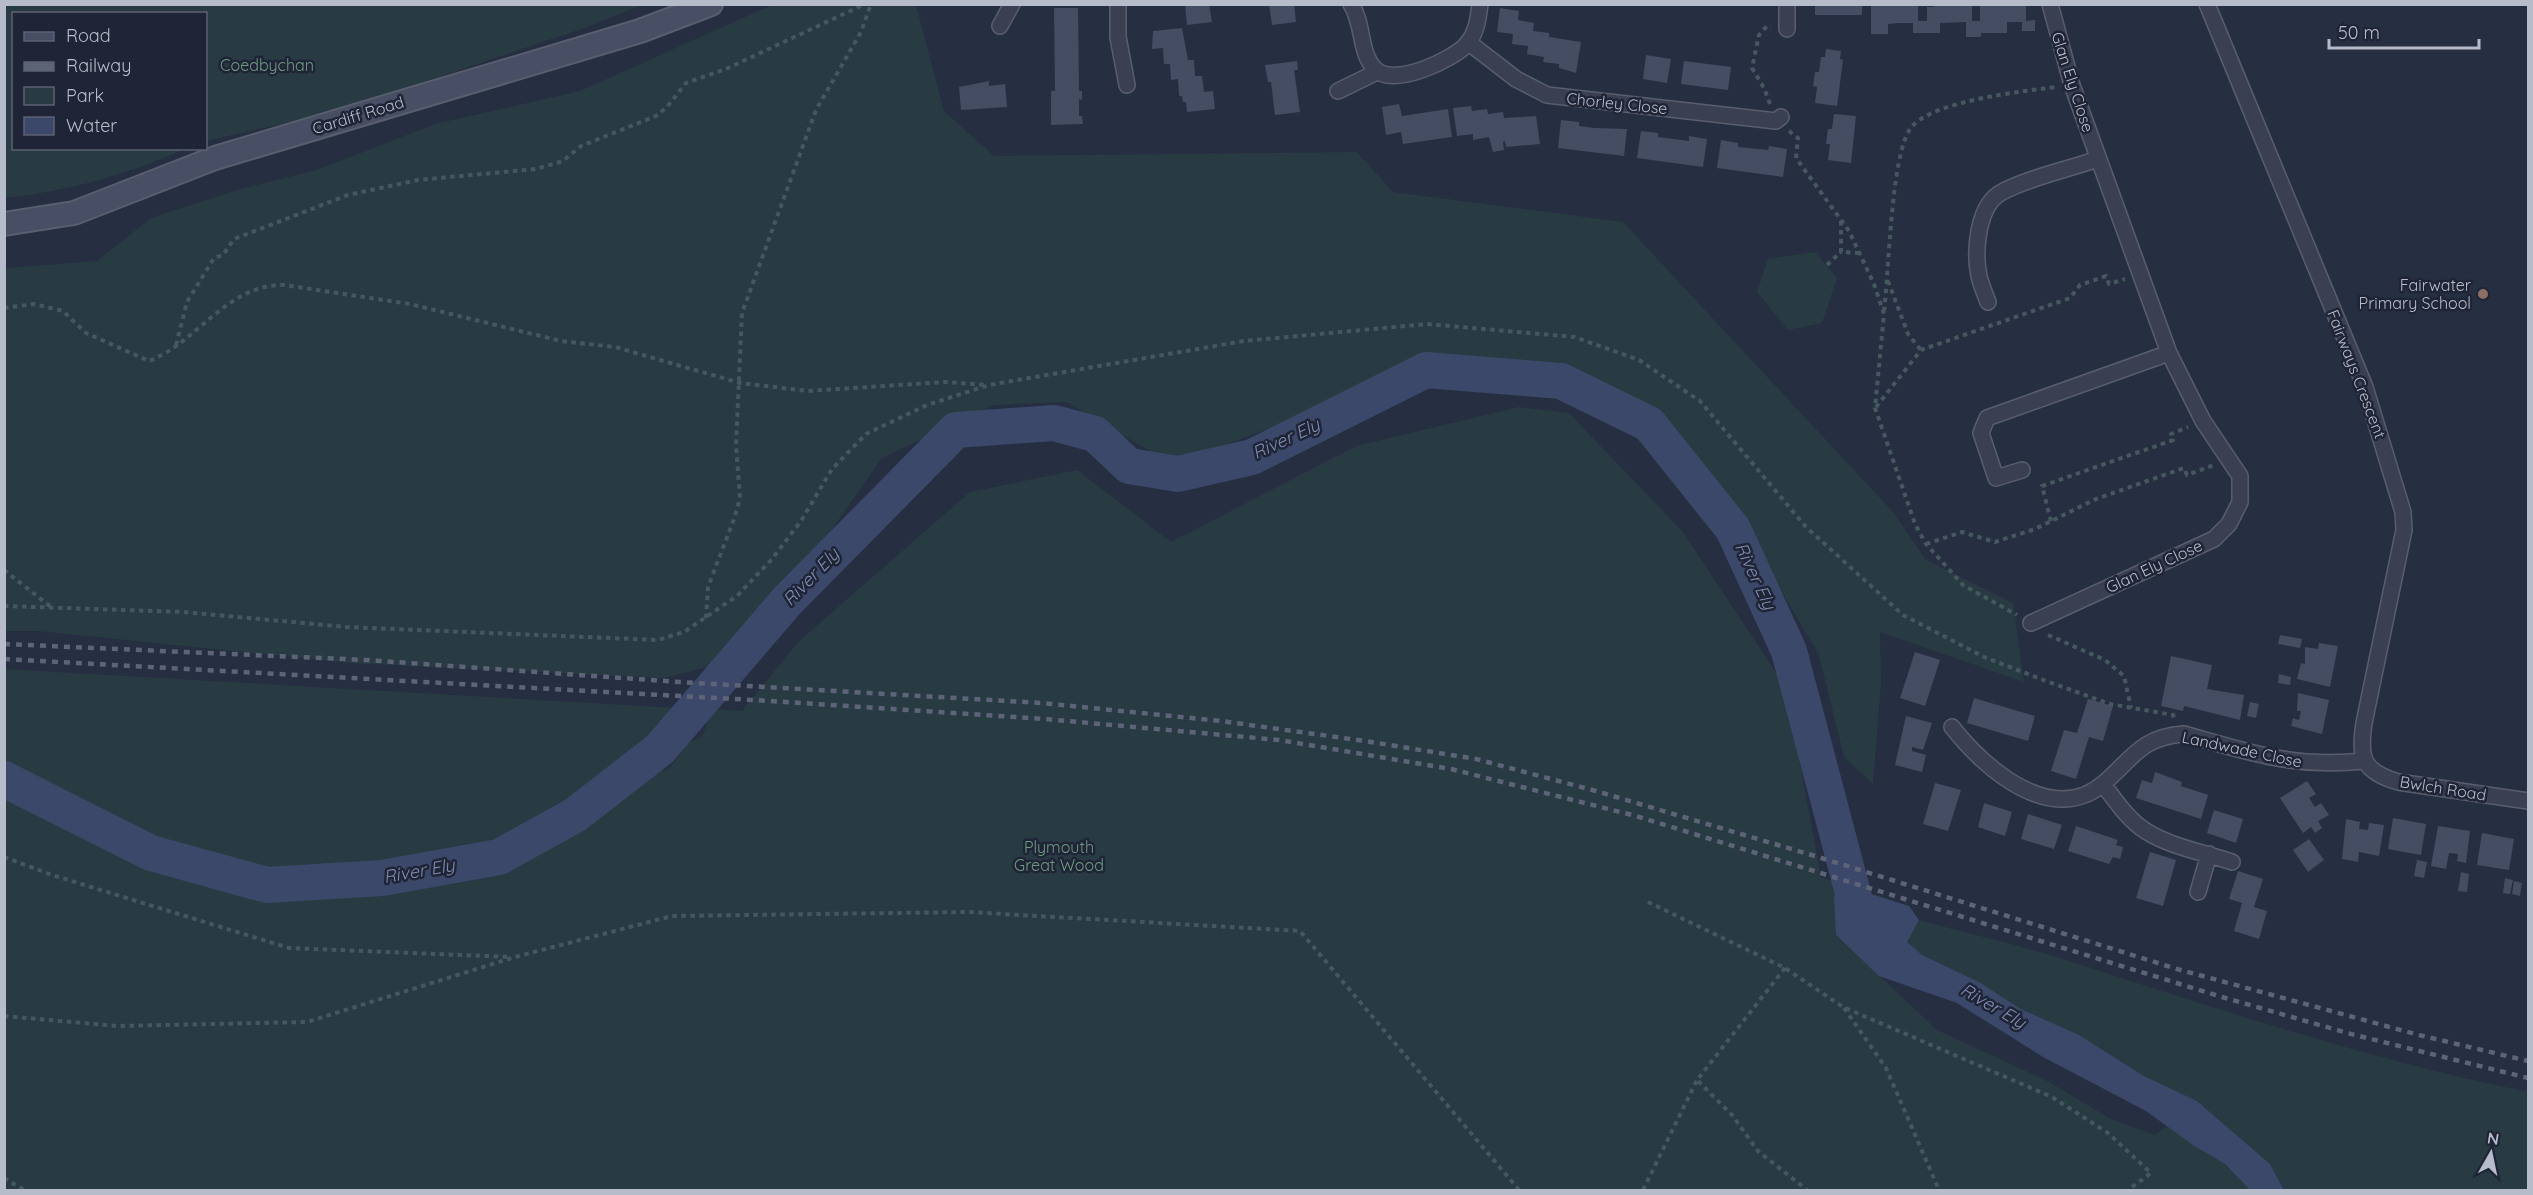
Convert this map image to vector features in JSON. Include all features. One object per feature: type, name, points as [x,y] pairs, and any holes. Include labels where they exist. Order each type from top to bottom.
[{"type":"street","name":"Cardiff Road","points":[[4,224],[74,213],[215,158],[640,31],[711,4]]},
{"type":"street","points":[[1000,26],[1012,4]]},
{"type":"street","points":[[1118,4],[1118,37],[1127,85]]},
{"type":"street","points":[[1351,4],[1361,23],[1370,63],[1377,72]]},
{"type":"street","points":[[1338,91],[1377,72],[1390,75],[1426,69],[1459,52],[1475,32],[1480,4]]},
{"type":"street","points":[[1787,4],[1787,29]]},
{"type":"street","name":"Glan Ely Close","points":[[2031,623],[2214,539],[2229,524],[2240,502],[2240,476],[2203,421],[2169,353],[2072,85],[2050,4]]},
{"type":"street","name":"Fairways Crescent","points":[[2207,4],[2365,387],[2403,512],[2404,530],[2364,723],[2361,747],[2364,761]]},
{"type":"street","name":"Chorley Close","points":[[1468,42],[1516,79],[1547,95],[1778,119]]},
{"type":"street","points":[[1988,302],[1979,277],[1977,257],[1978,236],[1988,205],[2000,192],[2098,159]]},
{"type":"street","points":[[2022,470],[1996,478],[1981,434],[1987,418],[2169,353]]},
{"type":"street","name":"Landwade Close","points":[[1952,727],[1968,747],[1992,769],[2037,795],[2060,800],[2085,794],[2103,784],[2137,749],[2153,739],[2175,734],[2184,734],[2277,760],[2330,764],[2364,761]]},
{"type":"street","name":"Bwlch Road","points":[[2364,761],[2377,776],[2398,782],[2529,801]]},
{"type":"street","points":[[2103,784],[2142,829],[2173,843],[2232,862]]},
{"type":"street","points":[[2198,892],[2209,854]]},
{"type":"path","points":[[175,347],[186,302],[214,258],[223,255],[234,239],[348,195],[418,180],[536,168],[563,161],[581,146],[656,116],[667,107],[686,83],[726,69],[865,4]]},
{"type":"path","points":[[706,619],[708,586],[740,498],[736,445],[742,313],[816,110],[861,32],[871,4]]},
{"type":"path","points":[[1764,88],[1752,68],[1759,35],[1767,26]]},
{"type":"path","points":[[2072,85],[1980,97],[1927,117],[1910,128],[1899,157],[1875,408],[1916,524],[1926,544],[1963,585],[2031,623],[2040,631],[2105,660],[2124,676],[2131,708]]},
{"type":"path","points":[[1778,119],[1798,138],[1796,158],[1841,220],[1874,284],[1884,314]]},
{"type":"path","points":[[1841,220],[1841,252]]},
{"type":"path","points":[[1827,265],[1841,252],[1859,253]]},
{"type":"path","points":[[1875,408],[1921,350],[2070,298],[2080,285],[2106,276],[2109,285],[2140,273]]},
{"type":"path","points":[[1888,280],[1908,334],[1921,350]]},
{"type":"path","points":[[4,308],[34,304],[63,311],[86,333],[149,361],[166,355],[241,294],[269,285],[284,285],[410,304],[561,342],[615,347],[740,383],[808,391],[945,382],[989,385]]},
{"type":"path","points":[[4,606],[184,612],[346,627],[658,640],[684,632],[737,596],[772,559],[801,521],[832,469],[866,434],[927,405],[989,385],[1244,341],[1427,324],[1574,337],[1639,360],[1700,401],[1806,527],[1903,615],[1984,657],[2110,704],[2173,716],[2180,726]]},
{"type":"path","points":[[2051,521],[2042,486],[2173,440],[2171,434],[2203,421]]},
{"type":"path","points":[[1926,544],[1962,532],[1995,542],[2035,529],[2097,499],[2184,468],[2187,475],[2229,459]]},
{"type":"path","points":[[4,570],[51,608]]},
{"type":"path","points":[[4,857],[288,948],[515,957]]},
{"type":"path","points":[[1648,902],[1785,968],[1843,1007],[2052,1097],[2108,1133],[2151,1173],[2128,1191]]},
{"type":"path","points":[[4,1016],[117,1026],[307,1022],[515,957],[672,916],[968,912],[1300,931],[1519,1191]]},
{"type":"path","points":[[1642,1191],[1697,1080],[1785,968]]},
{"type":"path","points":[[1843,1007],[1886,1068],[1939,1191]]},
{"type":"path","points":[[1697,1080],[1731,1115],[1758,1151],[1806,1191]]},
{"type":"path","points":[[4,1178],[24,1191]]},
{"type":"green space","name":"Coedbychan","points":[[4,5],[642,5],[590,26],[339,111],[207,141],[207,12],[12,12],[12,150],[183,150],[141,167],[97,181],[5,198]]},
{"type":"green space","points":[[772,5],[916,5],[944,111],[994,156],[1357,152],[1393,192],[1623,222],[1893,512],[1926,560],[2013,603],[2024,682],[1880,632],[1881,683],[1873,784],[1844,757],[1819,655],[1776,582],[1724,506],[1667,450],[1617,389],[1564,366],[1497,372],[1452,363],[1389,382],[1212,450],[1164,459],[1066,402],[994,405],[882,458],[811,559],[800,580],[715,665],[663,678],[351,663],[38,631],[5,631],[5,268],[97,261],[151,218],[237,190],[317,170],[435,124],[580,91]]},
{"type":"green space","points":[[1815,252],[1837,278],[1822,323],[1788,330],[1757,292],[1768,259]]},
{"type":"green space","name":"Plymouth Great Wood","points":[[1519,407],[1569,413],[1683,532],[1786,688],[1821,877],[1837,883],[1834,899],[1836,935],[1937,1030],[2049,1082],[2111,1119],[2155,1135],[2167,1126],[2225,1164],[2250,1190],[5,1190],[4,669],[678,708],[663,753],[654,765],[664,771],[676,761],[688,744],[702,737],[712,709],[742,711],[799,641],[970,492],[1077,470],[1171,542],[1356,446]]},
{"type":"green space","points":[[1919,920],[2051,955],[2239,1016],[2354,1049],[2528,1092],[2528,1190],[2284,1190],[2270,1164],[2197,1101],[2144,1076],[2079,1035],[2021,1009],[1979,982],[1922,955],[1906,942]]},
{"type":"water","points":[[1837,883],[1909,906],[1919,920],[1907,942],[1922,955],[1979,982],[2021,1009],[2079,1035],[2144,1076],[2197,1101],[2270,1164],[2284,1190],[2250,1190],[2225,1164],[2193,1145],[2146,1111],[2043,1057],[1957,1003],[1879,976],[1836,935],[1834,899]]},
{"type":"building","points":[[1185,4],[1209,4],[1212,22],[1187,25]]},
{"type":"building","points":[[1269,4],[1294,4],[1296,22],[1272,25]]},
{"type":"building","points":[[1815,4],[1862,4],[1862,15],[1815,15]]},
{"type":"building","points":[[1871,4],[1918,4],[1918,21],[1927,21],[1927,7],[1934,7],[1934,4],[1972,4],[1972,21],[1980,21],[1980,4],[2026,4],[2026,21],[2035,20],[2035,31],[2022,31],[2022,22],[2007,22],[2007,33],[1981,33],[1981,37],[1966,37],[1966,22],[1940,23],[1940,33],[1913,33],[1913,23],[1899,23],[1888,24],[1888,34],[1871,34]]},
{"type":"building","points":[[1054,8],[1078,8],[1079,91],[1082,91],[1082,100],[1079,99],[1079,116],[1082,116],[1083,124],[1051,125],[1051,91],[1055,91]]},
{"type":"building","points":[[1500,8],[1519,11],[1518,20],[1534,23],[1533,31],[1549,33],[1549,37],[1581,42],[1576,73],[1559,68],[1559,64],[1543,62],[1544,57],[1527,54],[1528,46],[1512,44],[1513,34],[1497,32]]},
{"type":"building","points":[[1182,28],[1188,60],[1194,60],[1195,76],[1202,76],[1204,92],[1213,91],[1215,109],[1187,112],[1186,102],[1183,102],[1182,96],[1179,96],[1178,79],[1171,80],[1170,64],[1164,64],[1163,48],[1152,49],[1153,31]]},
{"type":"building","points":[[1826,49],[1841,51],[1840,59],[1843,60],[1837,106],[1815,103],[1817,87],[1813,86],[1815,72],[1819,72],[1821,57],[1825,57]]},
{"type":"building","points":[[1646,55],[1671,59],[1667,83],[1643,79]]},
{"type":"building","points":[[1297,61],[1298,70],[1294,70],[1300,112],[1275,115],[1271,82],[1268,82],[1265,65]]},
{"type":"building","points":[[1684,61],[1731,67],[1728,90],[1681,84]]},
{"type":"building","points":[[989,81],[989,86],[1005,84],[1007,107],[961,110],[959,87]]},
{"type":"building","points":[[1399,104],[1402,116],[1448,109],[1452,137],[1403,144],[1401,132],[1386,135],[1382,107]]},
{"type":"building","points":[[1471,106],[1472,111],[1487,109],[1488,114],[1503,112],[1504,118],[1536,116],[1540,144],[1506,147],[1505,141],[1503,142],[1504,150],[1493,152],[1489,137],[1473,140],[1473,134],[1457,136],[1453,108]]},
{"type":"building","points":[[1834,114],[1856,116],[1851,163],[1828,160],[1830,144],[1826,144],[1828,129],[1832,129]]},
{"type":"building","points":[[1561,120],[1579,122],[1579,126],[1627,129],[1624,156],[1558,148]]},
{"type":"building","points":[[1641,131],[1658,133],[1658,137],[1689,141],[1689,136],[1707,139],[1703,167],[1637,158]]},
{"type":"building","points":[[1721,140],[1738,143],[1738,147],[1768,150],[1769,146],[1787,149],[1783,177],[1717,168]]},
{"type":"building","points":[[2280,635],[2302,639],[2300,648],[2278,644]]},
{"type":"building","points":[[2319,643],[2338,646],[2330,687],[2297,679],[2301,663],[2305,664],[2305,647],[2318,649]]},
{"type":"building","points":[[1915,652],[1940,660],[1925,706],[1900,698]]},
{"type":"building","points":[[2171,656],[2212,665],[2207,689],[2244,695],[2240,720],[2184,706],[2183,711],[2161,706]]},
{"type":"building","points":[[2279,674],[2291,677],[2290,685],[2278,683]]},
{"type":"building","points":[[2298,693],[2329,700],[2322,734],[2291,726],[2293,718],[2299,720],[2301,711],[2297,711]]},
{"type":"building","points":[[1974,698],[2035,716],[2028,741],[1967,723]]},
{"type":"building","points":[[2088,699],[2113,706],[2103,741],[2089,737],[2076,779],[2051,771],[2064,730],[2077,733]]},
{"type":"building","points":[[2250,702],[2259,704],[2256,718],[2247,716]]},
{"type":"building","points":[[1906,716],[1932,723],[1923,750],[1912,747],[1912,751],[1926,755],[1922,772],[1895,765]]},
{"type":"building","points":[[2155,772],[2182,782],[2181,786],[2208,795],[2201,819],[2136,798],[2142,780],[2152,783]]},
{"type":"building","points":[[2307,781],[2316,794],[2309,798],[2315,807],[2321,803],[2329,815],[2318,821],[2322,828],[2315,833],[2311,827],[2303,833],[2280,798]]},
{"type":"building","points":[[1935,783],[1961,790],[1948,831],[1923,824]]},
{"type":"building","points":[[1984,803],[2012,812],[2005,836],[1978,827]]},
{"type":"building","points":[[2214,810],[2243,819],[2236,843],[2207,833]]},
{"type":"building","points":[[2028,814],[2062,825],[2054,849],[2021,839]]},
{"type":"building","points":[[2393,818],[2426,824],[2421,855],[2388,849]]},
{"type":"building","points":[[2346,819],[2360,822],[2359,829],[2368,830],[2369,823],[2384,825],[2379,856],[2359,852],[2358,862],[2342,859]]},
{"type":"building","points":[[2076,826],[2118,840],[2116,845],[2123,847],[2120,859],[2113,857],[2109,864],[2068,851]]},
{"type":"building","points":[[2438,826],[2470,831],[2466,863],[2457,861],[2458,854],[2449,853],[2446,869],[2431,866]]},
{"type":"building","points":[[2482,833],[2514,839],[2509,870],[2477,865]]},
{"type":"building","points":[[2309,839],[2324,860],[2308,872],[2293,850]]},
{"type":"building","points":[[2150,852],[2176,860],[2163,906],[2136,898]]},
{"type":"building","points":[[2417,860],[2427,862],[2424,878],[2414,876]]},
{"type":"building","points":[[2238,871],[2263,879],[2254,907],[2267,911],[2259,939],[2234,931],[2242,903],[2229,899]]},
{"type":"building","points":[[2461,872],[2469,874],[2467,892],[2458,891]]},
{"type":"building","points":[[2505,878],[2513,880],[2510,894],[2503,893]]},
{"type":"building","points":[[2514,881],[2522,883],[2520,896],[2512,894]]},
{"type":"waterway","name":"River Ely","points":[[4,779],[151,853],[267,885],[382,878],[499,857],[575,815],[660,749],[787,601],[956,430],[1054,423],[1095,434],[1129,466],[1178,474],[1252,457],[1426,370],[1561,381],[1649,424],[1733,529],[1789,651],[1863,931],[1868,933]]},
{"type":"railway","points":[[4,644],[366,660],[679,682],[1042,703],[1221,721],[1476,759],[1596,791],[1815,856],[2177,969],[2419,1035],[2528,1061]]},
{"type":"railway","points":[[4,659],[771,701],[1045,719],[1279,740],[1451,769],[1636,816],[2222,997],[2351,1034],[2528,1078]]},
{"type":"place","name":"Fairwater Primary School","points":[[2483,294]]}]
